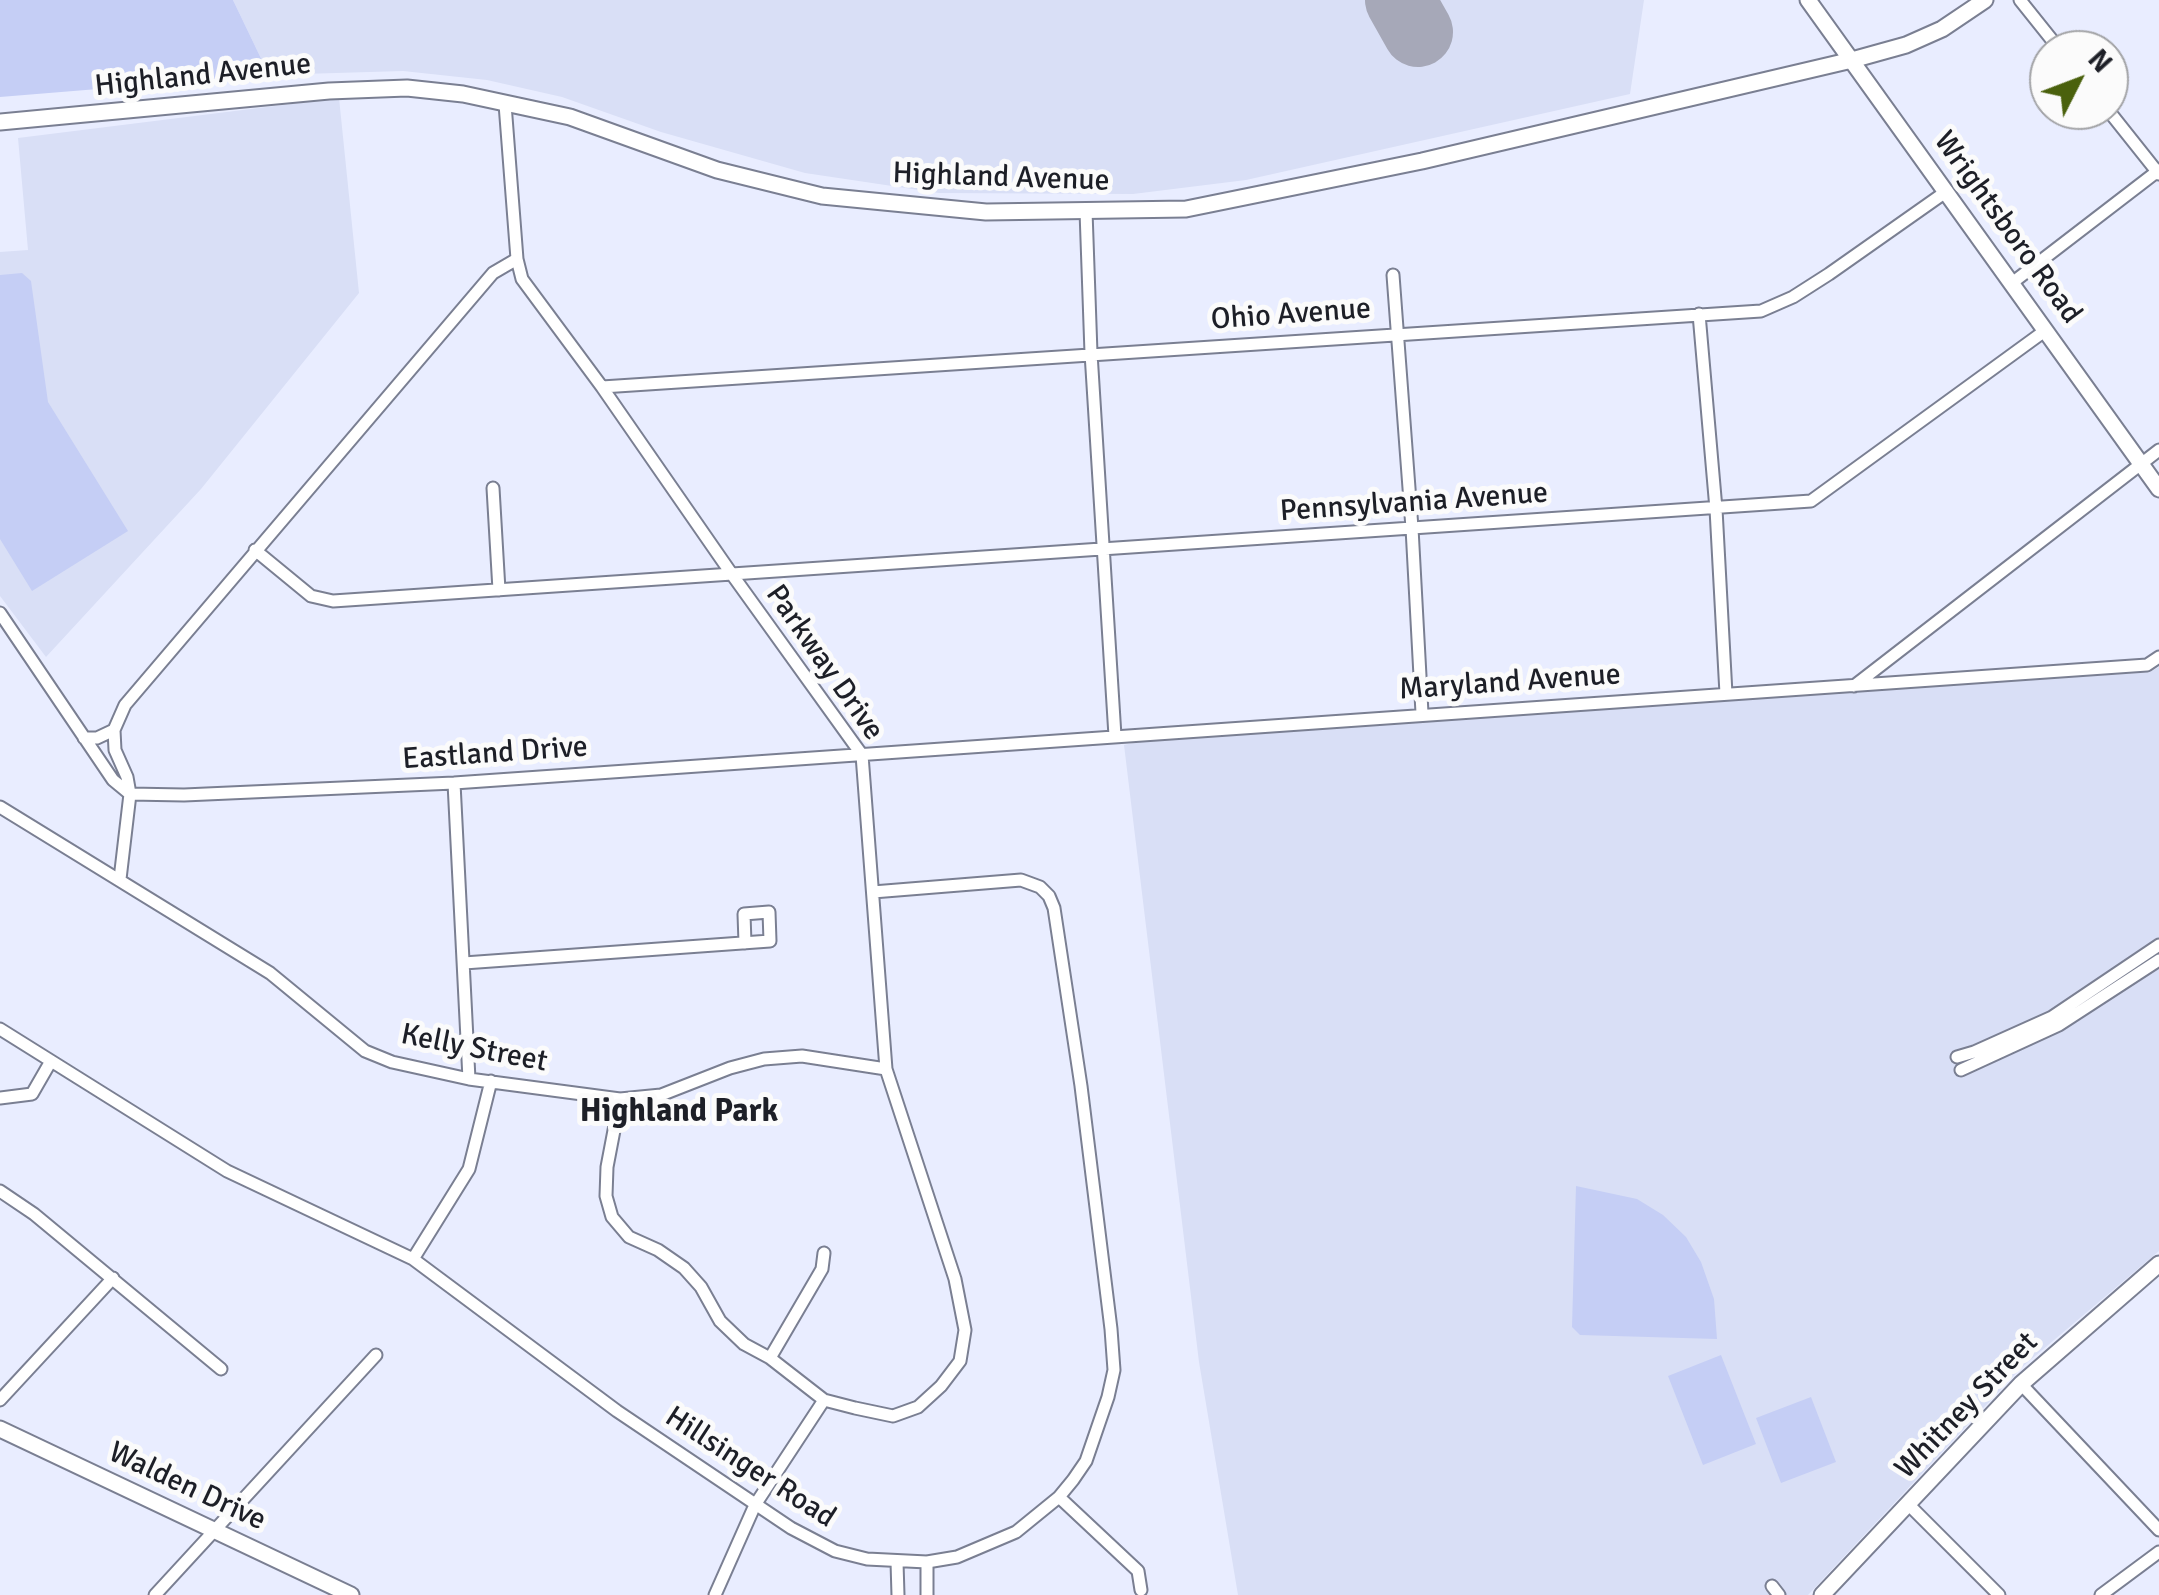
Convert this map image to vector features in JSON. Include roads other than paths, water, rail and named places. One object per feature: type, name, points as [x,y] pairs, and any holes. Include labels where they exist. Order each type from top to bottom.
[{"type":"main road","name":"Wrightsboro Road","points":[[1808,0],[2159,489]]},
{"type":"main road","name":"Highland Avenue","points":[[0,122],[407,88],[463,94],[570,117],[716,170],[822,196],[947,209],[1186,208],[1422,161],[1852,60],[1906,45],[1942,29],[1986,0]]},
{"type":"main road","name":"Whitney Street","points":[[1822,1595],[2021,1384],[2159,1264]]},
{"type":"main road","name":"Walden Drive","points":[[0,1429],[351,1595]]},
{"type":"street","points":[[2020,0],[2044,30]]},
{"type":"street","name":"Parkway Drive","points":[[505,104],[522,280],[862,755],[886,1069],[955,1279],[965,1330],[960,1361],[918,1407],[894,1416],[824,1400]]},
{"type":"street","points":[[2012,283],[2158,172],[2124,130]]},
{"type":"street","name":"Ohio Avenue","points":[[602,387],[1760,311],[1792,297],[1947,191]]},
{"type":"street","points":[[1086,211],[1115,736]]},
{"type":"street","points":[[120,880],[130,794],[115,750],[114,730],[125,705],[493,273],[517,259]]},
{"type":"street","points":[[1393,275],[1422,714]]},
{"type":"street","points":[[1699,314],[1716,509],[1726,694]]},
{"type":"street","name":"Pennsylvania Avenue","points":[[255,550],[311,596],[334,600],[1811,501],[2046,330]]},
{"type":"street","points":[[1853,686],[2159,450]]},
{"type":"street","points":[[494,488],[499,590]]},
{"type":"street","points":[[0,613],[113,780],[130,794]]},
{"type":"street","name":"Maryland Avenue","points":[[862,755],[2147,665],[2159,658]]},
{"type":"street","points":[[84,738],[96,738],[114,730]]},
{"type":"street","name":"Eastland Drive","points":[[130,794],[454,783],[862,755]]},
{"type":"street","points":[[454,783],[469,1079]]},
{"type":"street","name":"Kelly Street","points":[[0,807],[270,973],[365,1051],[409,1066],[469,1079],[620,1099],[661,1095],[764,1059],[802,1056],[886,1069]]},
{"type":"street","name":"Hillsinger Road","points":[[0,1029],[227,1170],[413,1259],[616,1411],[755,1505],[834,1551],[897,1562],[927,1562],[957,1557],[1016,1532],[1059,1497],[1086,1460],[1114,1370],[1083,1106],[1054,908],[1040,888],[1021,880],[873,892]]},
{"type":"street","points":[[464,963],[746,943]]},
{"type":"street","points":[[2159,945],[2052,1016],[1974,1052],[1959,1063],[2059,1025],[2159,960]]},
{"type":"street","points":[[0,1098],[32,1094],[51,1061]]},
{"type":"street","points":[[413,1259],[469,1168],[491,1081]]},
{"type":"street","points":[[620,1099],[607,1167],[606,1196],[612,1218],[628,1238],[658,1250],[684,1268],[701,1287],[720,1321],[744,1344],[770,1358],[824,1400],[755,1505],[715,1595]]},
{"type":"street","points":[[0,1191],[34,1214],[221,1369]]},
{"type":"street","points":[[770,1358],[822,1269],[824,1253]]},
{"type":"street","points":[[0,1400],[113,1278]]},
{"type":"street","points":[[155,1595],[376,1355]]},
{"type":"street","points":[[2021,1384],[2159,1530]]},
{"type":"street","points":[[1059,1497],[1138,1571],[1141,1590]]},
{"type":"street","points":[[1909,1505],[1999,1595]]},
{"type":"street","points":[[2101,1595],[2159,1552]]},
{"type":"street","points":[[897,1562],[898,1595]]},
{"type":"street","points":[[927,1562],[927,1595]]},
{"type":"district","name":"Highland Park","points":[[679,1113]]}]
